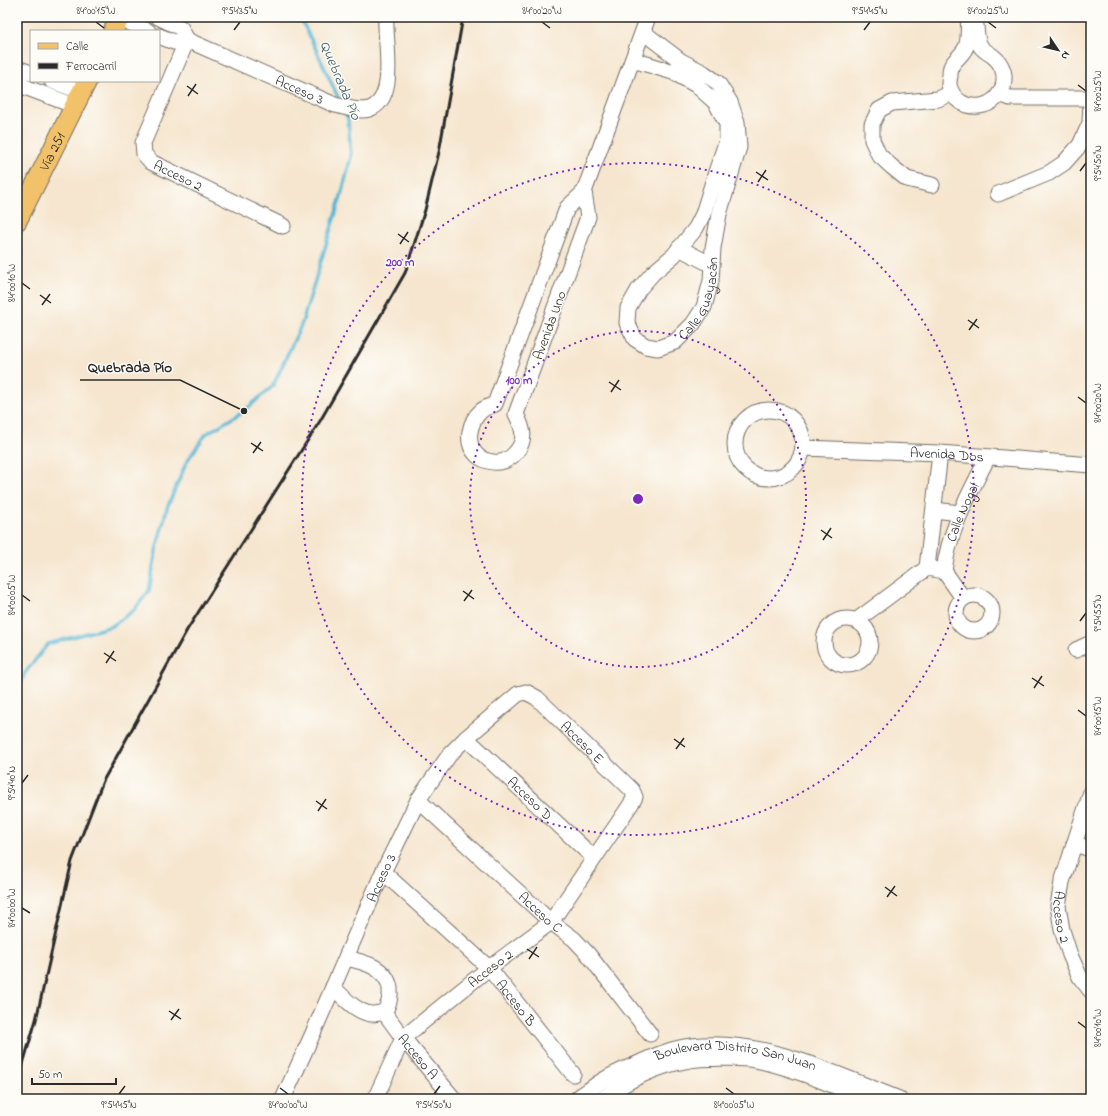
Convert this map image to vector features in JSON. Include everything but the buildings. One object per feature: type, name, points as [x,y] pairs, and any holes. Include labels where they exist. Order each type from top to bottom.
[{"type":"main road","name":"Vía 251","points":[[17,221],[81,93]]},
{"type":"street","points":[[158,17],[181,28],[186,40],[174,42],[160,36]]},
{"type":"street","name":"Acceso 3","points":[[186,40],[335,105],[358,109],[369,109],[378,103],[385,92],[388,80],[386,17]]},
{"type":"street","name":"Avenida Uno","points":[[584,192],[588,217],[516,414],[522,425],[523,438],[519,448],[512,457],[504,461],[494,462],[483,459],[475,453],[471,445],[469,433],[473,421],[481,410],[495,404],[567,208],[584,192],[648,17]]},
{"type":"street","points":[[969,17],[967,45],[951,66],[949,84],[952,93],[957,99],[965,105],[972,107],[989,104],[1002,90],[1004,80],[1002,68],[996,59],[981,47],[977,39],[975,17]]},
{"type":"street","points":[[117,22],[145,30]]},
{"type":"street","name":"Calle Guayacán","points":[[633,60],[673,72],[700,79],[718,83],[730,102],[737,122],[739,147],[719,214],[713,248],[711,281],[704,307],[693,324],[675,342],[658,348],[646,346],[635,339],[627,322],[628,308],[639,289],[653,273],[674,254],[696,228],[703,214],[727,140],[727,124],[716,103],[700,79],[681,61],[643,32]]},
{"type":"street","name":"Acceso 2","points":[[186,40],[143,143],[144,154],[151,162],[282,226]]},
{"type":"street","points":[[17,68],[30,73]]},
{"type":"street","points":[[54,82],[81,93]]},
{"type":"street","points":[[17,84],[81,93]]},
{"type":"street","points":[[932,185],[907,179],[879,155],[872,140],[872,124],[879,110],[892,103],[938,99],[952,93]]},
{"type":"street","points":[[998,194],[1049,173],[1064,163],[1080,145],[1090,123],[1091,99],[1010,98],[999,94]]},
{"type":"street","points":[[716,172],[730,178]]},
{"type":"street","points":[[679,248],[712,265]]},
{"type":"street","points":[[762,410],[775,410],[786,414],[795,421],[803,436],[803,448],[800,460],[788,473],[777,478],[765,479],[751,474],[742,466],[736,456],[734,444],[736,434],[741,423],[751,414],[762,410]]},
{"type":"street","name":"Avenida Dos","points":[[803,448],[940,453],[1091,465]]},
{"type":"street","name":"Calle Nogal","points":[[927,568],[940,453]]},
{"type":"street","name":"Calle Nogal","points":[[944,570],[946,554],[960,513],[988,456]]},
{"type":"street","points":[[934,510],[960,513]]},
{"type":"street","points":[[857,620],[927,568],[944,570],[963,598]]},
{"type":"street","points":[[1076,650],[1091,643]]},
{"type":"street","name":"Acceso 3","points":[[283,1099],[383,872],[418,800],[450,754],[466,738],[518,694],[526,692]]},
{"type":"street","name":"Acceso E","points":[[526,692],[537,698],[632,790],[635,797]]},
{"type":"street","name":"Acceso D","points":[[466,738],[594,858]]},
{"type":"street","name":"Acceso 2","points":[[1091,792],[1062,882],[1058,906],[1062,930],[1070,956],[1080,977],[1091,991]]},
{"type":"street","name":"Acceso 2","points":[[375,1099],[403,1038],[489,968],[551,922],[635,797]]},
{"type":"street","name":"Acceso C","points":[[418,800],[551,922],[574,939],[588,954],[650,1034]]},
{"type":"street","points":[[1074,844],[1091,849]]},
{"type":"street","name":"Acceso B","points":[[383,872],[489,968],[573,1074]]},
{"type":"street","points":[[333,987],[360,1010],[372,1014],[384,1012],[389,1005],[391,994],[388,980],[381,972],[362,962],[346,958]]},
{"type":"street","name":"Acceso A","points":[[384,1012],[403,1038],[454,1099]]},
{"type":"street","name":"Boulevard Distrito San Juan","points":[[577,1099],[605,1078],[666,1051],[691,1046],[716,1045],[747,1046],[777,1053],[820,1068],[898,1099]]},
{"type":"street","name":"Boulevard Distrito San Juan","points":[[602,1099],[615,1089],[662,1067],[686,1060],[734,1058],[759,1060],[783,1067],[866,1099]]},
{"type":"waterway","name":"Quebrada Pío","points":[[300,17],[340,102]]},
{"type":"waterway","name":"Quebrada Pío","points":[[17,693],[25,673],[48,644],[112,626],[133,611],[149,591],[156,551],[167,508],[187,461],[206,434],[244,411],[273,386],[302,323],[341,196],[351,157],[348,119],[344,111]]},
{"type":"railway","points":[[17,1084],[36,1020],[72,861],[103,781],[187,630],[320,421],[405,273],[425,210],[439,152],[463,17]]},
{"type":"place","name":"Quebrada Pío","points":[[244,411]]}]
